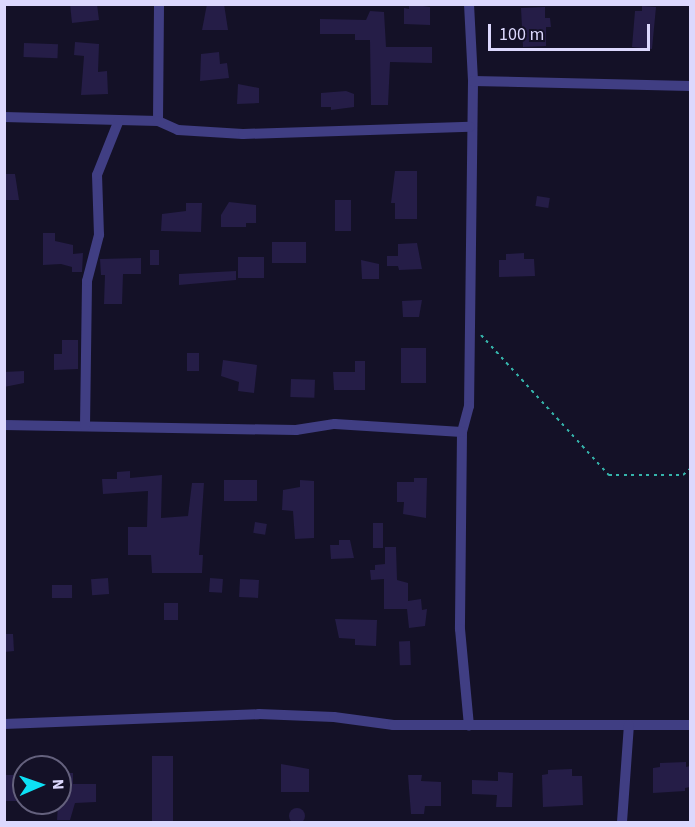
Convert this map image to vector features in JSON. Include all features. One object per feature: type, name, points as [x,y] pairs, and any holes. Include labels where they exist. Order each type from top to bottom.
[{"type":"street","points":[[158,121],[159,4]]},
{"type":"street","points":[[469,4],[473,81],[470,127],[469,406],[462,432],[460,629],[469,726]]},
{"type":"street","points":[[473,81],[690,86]]},
{"type":"street","points":[[4,117],[158,121],[178,130],[243,134],[470,127]]},
{"type":"street","points":[[85,426],[87,281],[99,235],[97,175],[119,120]]},
{"type":"street","points":[[4,425],[296,430],[335,424],[462,432]]},
{"type":"street","points":[[4,724],[259,714],[334,717],[393,724],[469,726],[690,725]]},
{"type":"street","points":[[622,822],[629,724]]},
{"type":"path","points":[[468,320],[556,422],[609,475],[683,475],[690,469]]},
{"type":"building","points":[[70,4],[97,4],[99,20],[72,23]]},
{"type":"building","points":[[207,4],[224,4],[228,30],[202,30]]},
{"type":"building","points":[[409,4],[430,7],[430,25],[404,24],[404,8],[409,9]]},
{"type":"building","points":[[642,6],[656,7],[652,49],[632,47],[635,11],[642,11]]},
{"type":"building","points":[[545,7],[545,18],[550,18],[551,27],[546,27],[546,46],[523,47],[521,8]]},
{"type":"building","points":[[370,11],[384,12],[386,47],[432,47],[432,63],[390,62],[388,105],[371,105],[370,40],[355,40],[355,34],[320,34],[320,19],[366,20]]},
{"type":"building","points":[[75,42],[99,44],[98,72],[107,71],[108,94],[81,95],[84,56],[74,55]]},
{"type":"building","points":[[24,43],[58,44],[57,58],[24,57]]},
{"type":"building","points":[[219,52],[220,64],[227,63],[229,78],[200,81],[201,54]]},
{"type":"building","points":[[238,84],[259,88],[259,103],[237,104]]},
{"type":"building","points":[[346,91],[354,94],[354,107],[331,110],[331,107],[321,107],[321,93]]},
{"type":"building","points":[[395,171],[417,171],[417,219],[395,219],[395,203],[391,203]]},
{"type":"building","points":[[4,174],[15,174],[19,200],[4,200]]},
{"type":"building","points":[[537,196],[550,198],[548,208],[535,206]]},
{"type":"building","points":[[335,200],[351,200],[351,231],[335,231]]},
{"type":"building","points":[[229,202],[256,205],[256,223],[246,223],[246,227],[221,227],[221,215]]},
{"type":"building","points":[[186,203],[202,203],[201,232],[161,231],[162,214],[186,211]]},
{"type":"building","points":[[43,233],[55,233],[55,241],[73,245],[73,254],[83,253],[82,272],[72,272],[72,267],[61,264],[43,265]]},
{"type":"building","points":[[272,242],[306,242],[306,263],[272,263]]},
{"type":"building","points":[[417,243],[422,269],[399,270],[398,266],[387,266],[387,256],[398,256],[398,244]]},
{"type":"building","points":[[150,250],[159,250],[159,265],[150,265]]},
{"type":"building","points":[[524,253],[524,259],[534,259],[535,276],[499,277],[499,260],[506,260],[506,254]]},
{"type":"building","points":[[238,257],[264,257],[264,278],[238,278]]},
{"type":"building","points":[[141,258],[141,274],[123,274],[122,304],[104,304],[105,275],[101,275],[100,259]]},
{"type":"building","points":[[361,260],[379,264],[379,279],[362,279]]},
{"type":"building","points":[[236,271],[236,280],[179,285],[179,274]]},
{"type":"building","points":[[422,300],[419,317],[403,317],[402,301]]},
{"type":"building","points":[[62,340],[78,340],[78,369],[54,370],[54,354],[62,354]]},
{"type":"building","points":[[401,348],[426,348],[426,383],[401,383]]},
{"type":"building","points":[[187,353],[199,353],[199,371],[187,371]]},
{"type":"building","points":[[223,360],[257,365],[254,393],[238,391],[239,382],[221,376]]},
{"type":"building","points":[[355,361],[365,361],[365,390],[334,390],[333,372],[355,372]]},
{"type":"building","points":[[24,371],[24,383],[4,387],[4,372]]},
{"type":"building","points":[[291,379],[315,380],[314,398],[290,397]]},
{"type":"building","points":[[130,471],[130,478],[162,475],[161,518],[188,516],[192,483],[204,483],[199,555],[203,555],[202,573],[152,573],[151,555],[128,555],[128,527],[147,527],[148,491],[103,494],[102,479],[117,479],[117,472]]},
{"type":"building","points":[[414,478],[427,478],[426,518],[403,514],[404,502],[397,502],[397,482],[414,482]]},
{"type":"building","points":[[224,480],[257,480],[257,501],[224,501]]},
{"type":"building","points":[[300,480],[314,481],[314,538],[295,539],[293,511],[282,510],[283,490],[300,487]]},
{"type":"building","points":[[255,522],[267,524],[265,535],[253,533]]},
{"type":"building","points":[[373,523],[383,523],[383,548],[373,548]]},
{"type":"building","points":[[339,540],[350,540],[354,558],[331,559],[330,545],[339,545]]},
{"type":"building","points":[[385,547],[396,547],[397,580],[408,583],[408,601],[421,599],[422,610],[427,609],[425,626],[409,628],[407,609],[384,609],[384,579],[371,580],[370,570],[375,570],[375,565],[385,564]]},
{"type":"building","points":[[108,578],[109,594],[92,595],[91,579]]},
{"type":"building","points":[[210,578],[223,579],[222,593],[209,592]]},
{"type":"building","points":[[240,579],[259,580],[258,598],[239,597]]},
{"type":"building","points":[[52,585],[72,585],[72,598],[52,598]]},
{"type":"building","points":[[164,603],[178,603],[178,620],[164,620]]},
{"type":"building","points":[[335,619],[377,620],[376,646],[355,645],[355,639],[339,638]]},
{"type":"building","points":[[4,634],[13,634],[14,651],[4,652]]},
{"type":"building","points":[[399,641],[410,641],[411,665],[400,665]]},
{"type":"building","points":[[152,756],[173,756],[173,822],[152,822]]},
{"type":"building","points":[[686,762],[686,767],[690,766],[690,787],[685,788],[685,791],[653,793],[653,768],[660,767],[660,763]]},
{"type":"building","points":[[281,764],[309,769],[309,792],[281,792]]},
{"type":"building","points":[[572,769],[572,776],[582,776],[583,805],[543,807],[542,775],[548,774],[548,770]]},
{"type":"building","points":[[498,772],[513,773],[512,807],[496,807],[497,795],[472,794],[472,780],[498,781]]},
{"type":"building","points":[[72,773],[73,784],[96,784],[96,802],[75,803],[72,813]]},
{"type":"building","points":[[4,775],[12,775],[12,801],[4,801]]},
{"type":"building","points":[[408,775],[422,775],[421,781],[441,782],[441,806],[425,806],[424,814],[411,814]]},
{"type":"building","points":[[297,808],[303,810],[305,816],[303,822],[297,824],[291,822],[289,816],[291,810]]},
{"type":"building","points":[[57,815],[71,815],[70,820],[57,820]]}]
